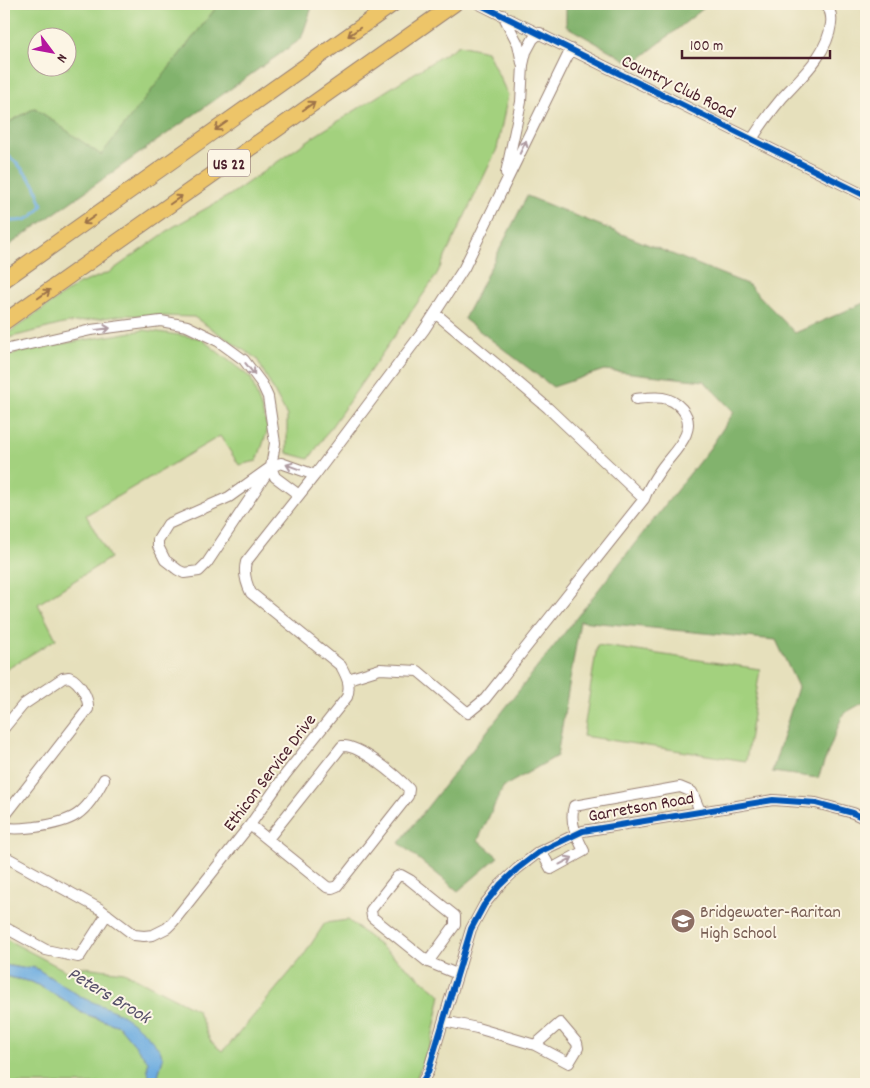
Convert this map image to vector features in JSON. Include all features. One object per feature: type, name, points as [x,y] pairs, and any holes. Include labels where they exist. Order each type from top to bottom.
[{"type":"highway","name":"US 22","points":[[4,280],[394,4]]},
{"type":"highway","name":"US 22","points":[[4,322],[454,4]]},
{"type":"street","name":"Country Club Road","points":[[479,4],[866,196]]},
{"type":"street","points":[[752,139],[782,98],[811,65],[823,48],[832,20],[830,10],[824,4]]},
{"type":"street","points":[[503,16],[518,44],[523,65]]},
{"type":"street","points":[[501,191],[520,102],[523,65],[529,46],[540,33]]},
{"type":"street","points":[[571,49],[464,268],[434,314],[315,475],[246,562],[244,568],[246,583],[251,593],[341,666],[348,680],[380,669],[418,671],[468,713],[485,699],[644,499],[662,467],[679,447],[688,429],[687,415],[676,402],[662,397],[636,399]]},
{"type":"street","points":[[434,314],[548,408],[644,499]]},
{"type":"street","points":[[4,350],[91,330],[161,321],[188,326],[218,341],[244,360],[262,384],[268,397],[275,443],[270,467],[207,563],[199,571],[184,573],[165,560],[158,546],[158,540],[168,524],[228,497],[270,467],[281,463],[315,475]]},
{"type":"street","points":[[270,467],[275,478],[299,495]]},
{"type":"street","points":[[4,728],[22,705],[63,678],[72,678],[78,683],[88,702],[88,709],[4,817]]},
{"type":"street","name":"Ethicon Service Drive","points":[[4,856],[92,904],[134,935],[153,935],[167,928],[250,825],[279,783],[347,697],[349,690],[348,680]]},
{"type":"street","points":[[250,825],[327,887],[334,888],[408,796],[409,789],[364,752],[342,746],[268,839]]},
{"type":"street","points":[[4,828],[16,829],[44,826],[73,818],[86,806],[104,779]]},
{"type":"street","points":[[541,851],[551,869],[584,851],[576,835],[571,815],[574,806],[680,787],[692,792],[700,811]]},
{"type":"street","name":"Garretson Road","points":[[421,1084],[428,1072],[472,929],[484,906],[506,880],[541,851],[583,831],[764,801],[794,800],[834,807],[866,818]]},
{"type":"street","points":[[428,962],[455,925],[455,916],[410,880],[401,876],[396,877],[371,910],[372,917],[428,962],[457,974]]},
{"type":"street","points":[[4,927],[46,950],[78,958],[107,914]]},
{"type":"street","points":[[444,1021],[477,1028],[535,1045]]},
{"type":"green space","points":[[4,4],[219,4],[101,156],[35,108],[4,125]]},
{"type":"green space","points":[[219,4],[313,4],[301,39],[4,249],[4,125],[35,108],[101,155]]},
{"type":"green space","points":[[566,4],[709,4],[633,64],[566,26]]},
{"type":"green space","points":[[459,45],[487,51],[508,95],[497,149],[436,276],[309,459],[287,453],[287,416],[257,359],[194,317],[124,315],[63,324],[4,339],[4,336],[77,285],[110,272],[173,227],[230,195],[313,137]]},
{"type":"green space","points":[[527,196],[749,285],[795,333],[866,302],[866,701],[843,714],[818,778],[772,772],[798,687],[776,640],[580,621],[557,756],[503,787],[478,840],[498,857],[458,891],[399,843],[710,448],[734,412],[704,381],[604,370],[553,387],[464,319]]},
{"type":"green space","points":[[144,330],[200,338],[251,378],[268,429],[257,461],[239,465],[220,436],[86,515],[110,558],[38,604],[56,639],[4,671],[4,359],[19,351]]},
{"type":"green space","points":[[597,645],[760,669],[746,761],[583,736]]},
{"type":"green space","points":[[348,920],[441,995],[431,1043],[414,1084],[164,1084],[158,1075],[163,1059],[99,1006],[34,967],[22,968],[4,965],[4,938],[70,973],[75,966],[124,972],[197,1010],[211,1042],[222,1051],[302,958],[325,923]]},
{"type":"green space","points":[[4,976],[32,982],[63,999],[82,1013],[119,1026],[149,1061],[149,1074],[155,1084],[4,1084]]},
{"type":"water","points":[[4,965],[22,968],[34,967],[83,998],[119,1013],[132,1022],[160,1050],[163,1059],[158,1075],[164,1084],[155,1084],[153,1082],[148,1074],[148,1061],[119,1026],[82,1013],[63,999],[32,982],[4,976]]},
{"type":"waterway","points":[[4,153],[17,163],[35,185],[42,205],[30,218],[4,221]]},
{"type":"cycle path","points":[[479,4],[866,196]]},
{"type":"cycle path","points":[[421,1084],[428,1072],[471,929],[484,905],[500,885],[539,852],[583,831],[773,800],[816,803],[853,813],[866,819]]},
{"type":"place","name":"Bridgewater-Raritan High School","points":[[683,921]]},
{"type":"water label","name":"Peters Brook","points":[[110,994]]}]
